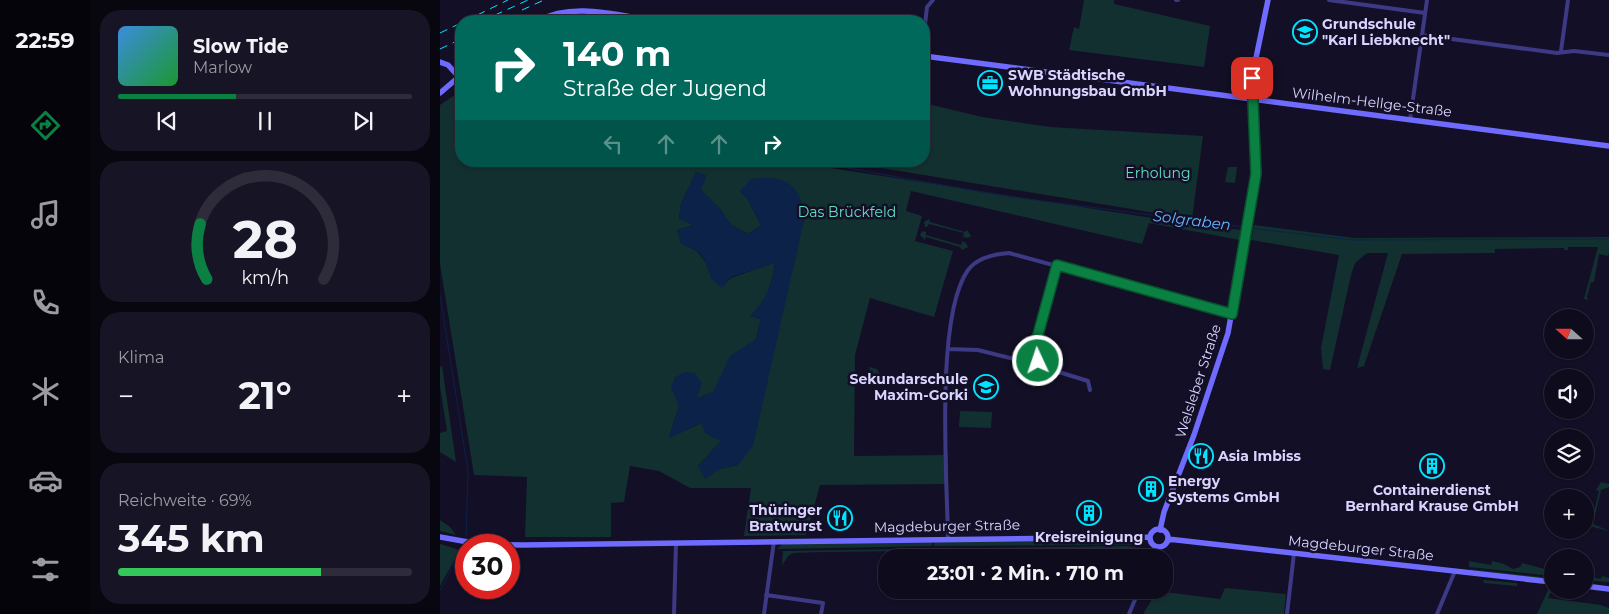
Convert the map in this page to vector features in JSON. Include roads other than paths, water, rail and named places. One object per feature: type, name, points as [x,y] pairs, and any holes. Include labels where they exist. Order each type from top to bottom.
[{"type":"main road","name":"Welsleber Straße","points":[[1160,530],[1164,512],[1222,354],[1232,314],[1248,227],[1257,159],[1251,99],[1252,78],[1268,0]]},
{"type":"main road","points":[[553,15],[561,12],[581,11],[611,15]]},
{"type":"main road","name":"Wilhelm-Hellge-Straße","points":[[930,57],[1609,146]]},
{"type":"main road","points":[[440,62],[448,65],[455,71]]},
{"type":"main road","points":[[440,93],[455,80]]},
{"type":"main road","points":[[1160,530],[1166,534],[1168,539],[1164,546],[1158,547],[1152,544],[1150,537],[1153,532],[1160,530]]},
{"type":"main road","name":"Magdeburger Straße","points":[[440,537],[467,543],[515,545],[948,538],[1150,537]]},
{"type":"main road","name":"Magdeburger Straße","points":[[1168,539],[1544,581]]},
{"type":"main road","points":[[1594,587],[1609,589]]},
{"type":"street","points":[[926,15],[927,7],[933,0]]},
{"type":"street","points":[[1329,0],[1425,13]]},
{"type":"street","points":[[1410,120],[1427,0]]},
{"type":"street","points":[[1561,51],[1568,0]]},
{"type":"street","points":[[1422,35],[1557,52],[1609,55]]},
{"type":"street","points":[[948,538],[948,349],[952,321],[962,281],[968,270],[977,262],[991,256],[1009,253],[1232,314]]},
{"type":"street","points":[[1033,353],[1057,265]]},
{"type":"street","points":[[948,349],[978,350],[1026,362],[1029,366],[1036,365],[1088,381],[1090,390]]},
{"type":"street","points":[[1026,362],[1027,355],[1033,353]]},
{"type":"street","points":[[1033,353],[1038,358],[1036,365]]},
{"type":"street","points":[[764,614],[774,541]]},
{"type":"street","points":[[674,614],[676,543]]},
{"type":"street","points":[[1287,614],[1294,553]]},
{"type":"street","points":[[1437,614],[1455,571]]},
{"type":"street","points":[[766,595],[823,603],[821,614]]},
{"type":"street","points":[[1129,614],[1135,599]]},
{"type":"water","points":[[696,172],[707,175],[701,190],[720,209],[731,225],[748,234],[761,225],[747,198],[740,191],[751,179],[773,178],[788,183],[799,195],[805,216],[753,446],[738,465],[719,469],[705,479],[698,466],[721,441],[706,434],[701,423],[669,438],[679,406],[671,387],[675,377],[685,372],[694,373],[702,383],[697,398],[713,392],[730,356],[756,339],[761,319],[750,316],[767,292],[775,263],[731,277],[722,288],[712,279],[706,263],[698,251],[681,244],[677,230],[694,225],[679,219],[681,204]]},
{"type":"waterway","name":"Solgraben","points":[[842,167],[1004,196],[1244,227]]},
{"type":"waterway","name":"Solgraben","points":[[1248,228],[1353,240],[1609,239]]},
{"type":"waterway","points":[[440,295],[468,471],[466,534]]},
{"type":"waterway","points":[[440,591],[455,562]]},
{"type":"railway","points":[[477,15],[508,0]]},
{"type":"railway","points":[[495,15],[528,0]]},
{"type":"railway","points":[[522,10],[544,0]]},
{"type":"railway","points":[[440,33],[455,26]]},
{"type":"railway","points":[[440,49],[455,42]]},
{"type":"place","name":"Grundschule \"Karl Liebknecht\"","points":[[1305,32]]},
{"type":"place","name":"SWB Städtische Wohnungsbau GmbH","points":[[990,83]]},
{"type":"place","name":"Sekundarschule Maxim-Gorki","points":[[986,387]]},
{"type":"place","name":"Asia Imbiss","points":[[1201,456]]},
{"type":"place","name":"Containerdienst Bernhard Krause GmbH","points":[[1432,466]]},
{"type":"place","name":"Energy Systems GmbH","points":[[1151,489]]},
{"type":"place","name":"Kreisreinigung","points":[[1089,513]]},
{"type":"place","name":"Thüringer Bratwurst","points":[[840,518]]},
{"type":"park label","name":"Erholung","points":[[1158,173]]},
{"type":"park label","name":"Das Brückfeld","points":[[847,212]]}]
